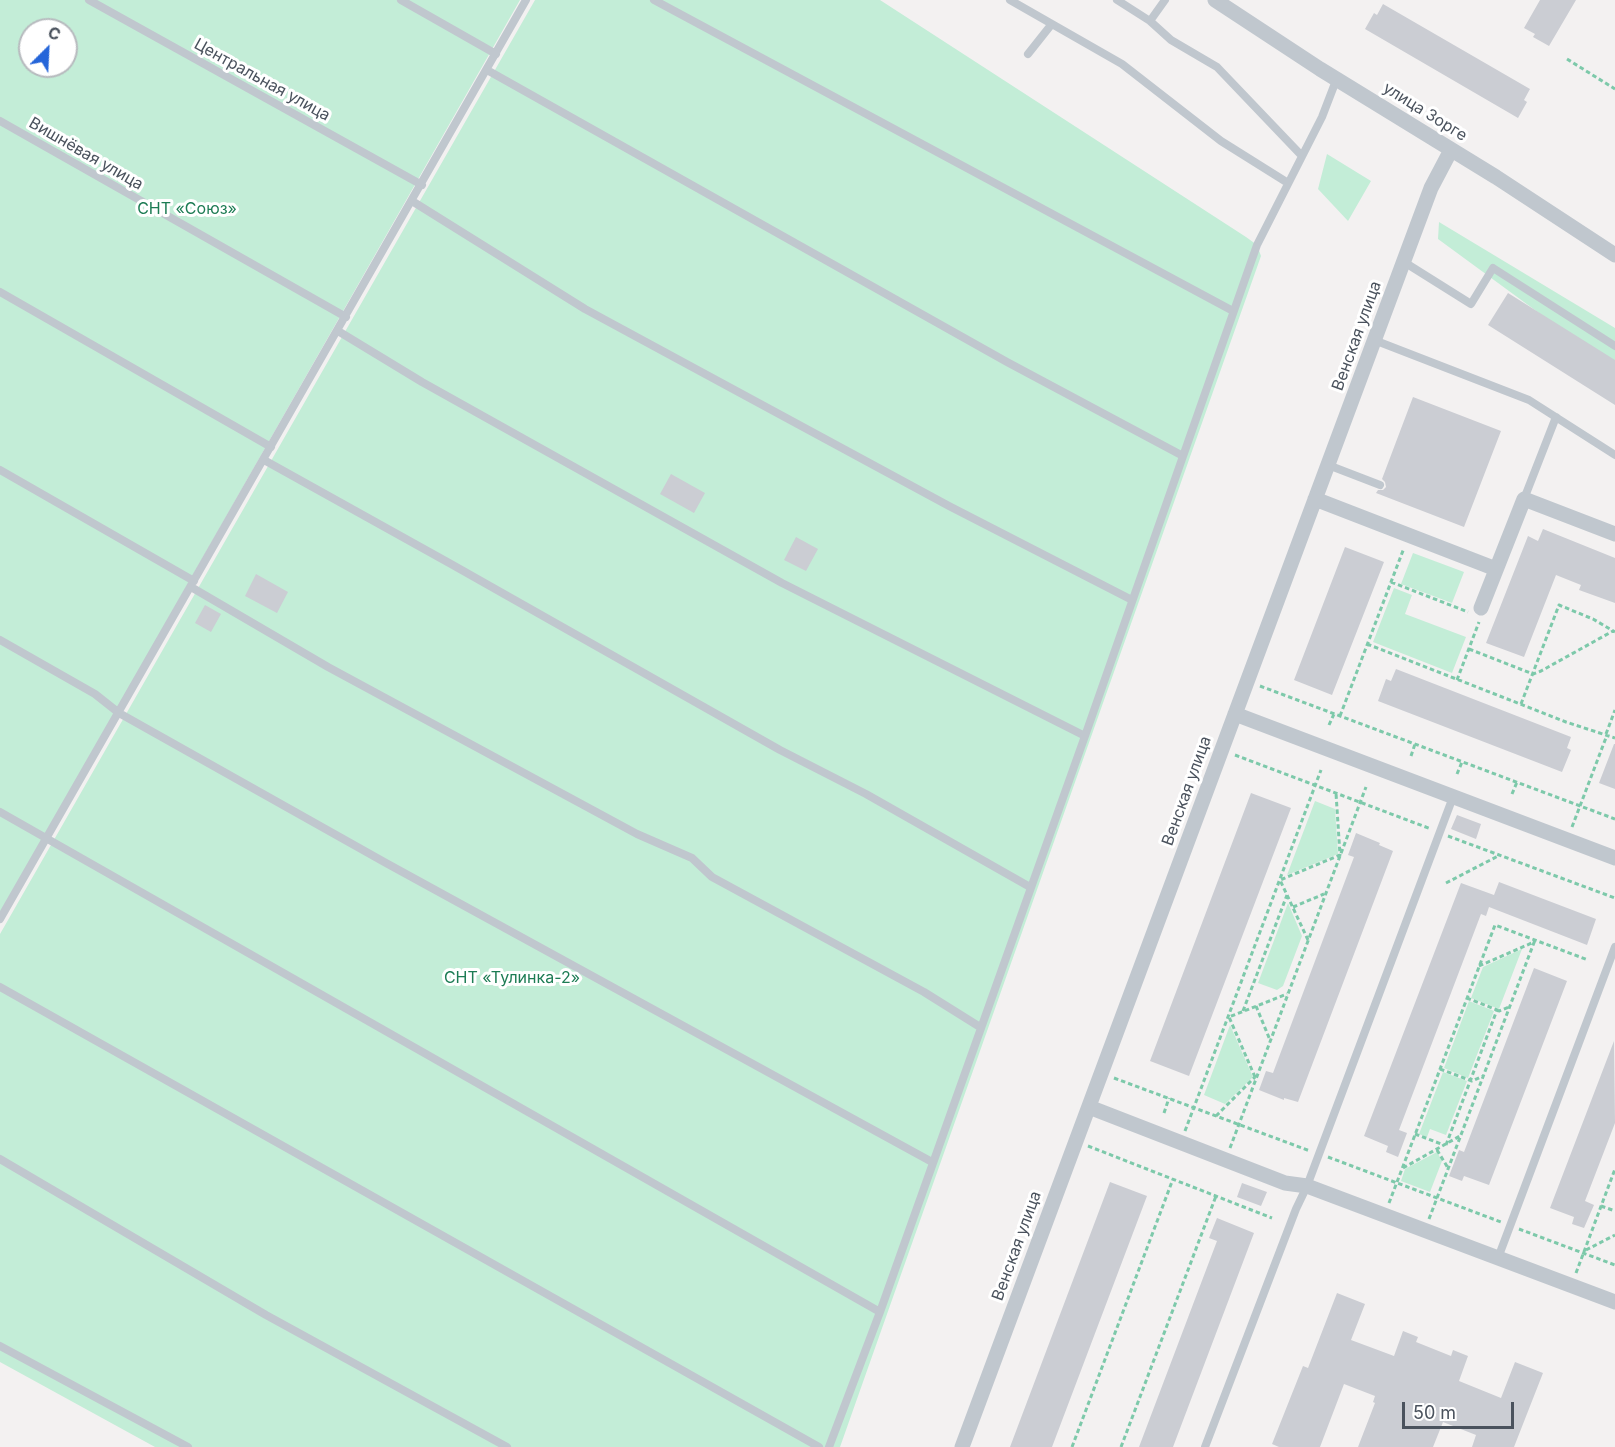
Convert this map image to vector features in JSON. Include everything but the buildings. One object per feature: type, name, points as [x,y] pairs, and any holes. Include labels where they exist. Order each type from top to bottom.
[{"type":"street","name":"улица Зорге","points":[[1215,0],[1496,177],[1615,255]]},
{"type":"street","name":"Венская улица","points":[[962,1447],[1431,188],[1451,150]]},
{"type":"street","points":[[1481,612],[1524,499],[1615,534]]},
{"type":"street","points":[[1315,500],[1496,569]]},
{"type":"street","points":[[1235,714],[1615,858]]},
{"type":"street","points":[[1089,1107],[1285,1183],[1306,1186],[1615,1302]]},
{"type":"lane","name":"Центральная улица","points":[[89,0],[422,185]]},
{"type":"lane","points":[[401,0],[496,54]]},
{"type":"lane","points":[[0,919],[526,0]]},
{"type":"lane","points":[[654,0],[1233,311]]},
{"type":"lane","points":[[1010,0],[1122,64],[1221,141],[1288,183]]},
{"type":"lane","points":[[1117,0],[1150,21],[1171,40],[1217,67],[1302,156]]},
{"type":"lane","points":[[1150,21],[1165,0]]},
{"type":"lane","points":[[1028,54],[1051,25]]},
{"type":"lane","points":[[487,70],[1007,362],[1183,456]]},
{"type":"lane","points":[[829,1447],[1085,736],[1257,245],[1322,117],[1337,78]]},
{"type":"lane","name":"Вишнёвая улица","points":[[0,121],[346,317]]},
{"type":"lane","points":[[412,201],[585,309],[949,506],[1132,600]]},
{"type":"lane","points":[[1404,262],[1471,304],[1493,268],[1615,346]]},
{"type":"lane","points":[[0,292],[271,447]]},
{"type":"lane","points":[[338,331],[422,381],[782,583],[1085,736]]},
{"type":"lane","points":[[1374,340],[1529,400],[1615,455]]},
{"type":"lane","points":[[1524,499],[1556,417]]},
{"type":"lane","points":[[264,460],[780,750],[866,794],[1030,886]]},
{"type":"lane","points":[[1328,465],[1380,485]]},
{"type":"lane","points":[[0,470],[328,667],[636,834],[692,858],[712,877],[924,992],[980,1027]]},
{"type":"lane","points":[[0,640],[95,694],[118,713],[386,863],[932,1162]]},
{"type":"lane","points":[[1205,1447],[1453,797]]},
{"type":"lane","points":[[0,812],[879,1311]]},
{"type":"lane","points":[[1498,1258],[1615,947]]},
{"type":"lane","points":[[0,987],[819,1447]]},
{"type":"lane","points":[[0,1159],[266,1315],[507,1447]]},
{"type":"lane","points":[[0,1346],[188,1447]]},
{"type":"path","points":[[1567,59],[1615,89]]},
{"type":"path","points":[[1340,716],[1409,536]]},
{"type":"path","points":[[1391,582],[1481,612],[1457,680]]},
{"type":"path","points":[[1521,704],[1559,606],[1593,619],[1614,632]]},
{"type":"path","points":[[1469,649],[1533,674],[1614,632]]},
{"type":"path","points":[[1367,644],[1566,722],[1611,735]]},
{"type":"path","points":[[1247,682],[1615,819]]},
{"type":"path","points":[[1567,840],[1611,735],[1615,710]]},
{"type":"path","points":[[1329,725],[1334,714]]},
{"type":"path","points":[[1411,756],[1415,744]]},
{"type":"path","points":[[1221,750],[1615,898]]},
{"type":"path","points":[[1457,774],[1462,762]]},
{"type":"path","points":[[1181,1143],[1322,770]]},
{"type":"path","points":[[1512,794],[1517,782]]},
{"type":"path","points":[[1225,1160],[1366,787]]},
{"type":"path","points":[[1336,793],[1340,855]]},
{"type":"path","points":[[1280,880],[1340,855]]},
{"type":"path","points":[[1446,883],[1501,855]]},
{"type":"path","points":[[1280,880],[1308,940]]},
{"type":"path","points":[[1293,907],[1326,893]]},
{"type":"path","points":[[1244,1011],[1287,895]]},
{"type":"path","points":[[1384,1215],[1495,925],[1588,960]]},
{"type":"path","points":[[1479,966],[1535,941]]},
{"type":"path","points":[[1424,1230],[1535,941]]},
{"type":"path","points":[[1228,1017],[1288,993]]},
{"type":"path","points":[[1467,999],[1499,1011],[1510,1006]]},
{"type":"path","points":[[1257,1006],[1270,1040]]},
{"type":"path","points":[[1445,1145],[1497,1010]]},
{"type":"path","points":[[1228,1017],[1255,1078]]},
{"type":"path","points":[[1440,1069],[1472,1081],[1483,1076]]},
{"type":"path","points":[[1101,1073],[1615,1265]]},
{"type":"path","points":[[1215,1116],[1255,1078]]},
{"type":"path","points":[[1164,1113],[1169,1098]]},
{"type":"path","points":[[1457,1115],[1467,1119]]},
{"type":"path","points":[[1415,1134],[1445,1145]]},
{"type":"path","points":[[1402,1169],[1460,1136]]},
{"type":"path","points":[[1076,1141],[1272,1218]]},
{"type":"path","points":[[1437,1150],[1448,1168]]},
{"type":"path","points":[[1571,1286],[1615,1169]]},
{"type":"path","points":[[1072,1447],[1173,1179]]},
{"type":"path","points":[[1121,1447],[1216,1196]]},
{"type":"path","points":[[1601,1206],[1615,1211]]},
{"type":"path","points":[[1584,1252],[1615,1235]]},
{"type":"green space","name":"СНТ «Союз»","points":[[0,0],[520,0],[0,914]]},
{"type":"green space","name":"СНТ «Тулинка-2»","points":[[535,0],[880,0],[1246,237],[1257,245],[1261,256],[840,1447],[155,1447],[0,1362],[0,934]]},
{"type":"green space","points":[[1327,154],[1371,181],[1348,221],[1318,189]]},
{"type":"green space","points":[[1439,222],[1615,328],[1615,362],[1554,324],[1438,239]]},
{"type":"green space","points":[[1413,553],[1464,572],[1452,603],[1401,584]]},
{"type":"green space","points":[[1394,588],[1412,595],[1405,614],[1466,637],[1452,673],[1373,642]]},
{"type":"green space","points":[[1315,801],[1335,809],[1338,854],[1287,875]]},
{"type":"green space","points":[[1288,903],[1302,936],[1283,986],[1277,990],[1258,983]]},
{"type":"green space","points":[[1522,949],[1499,1009],[1471,998],[1483,967]]},
{"type":"green space","points":[[1469,1001],[1494,1011],[1468,1078],[1444,1068]]},
{"type":"green space","points":[[1230,1025],[1253,1077],[1225,1104],[1204,1095]]},
{"type":"green space","points":[[1443,1072],[1467,1081],[1446,1135],[1430,1129],[1427,1137],[1419,1134]]},
{"type":"green space","points":[[1437,1152],[1442,1161],[1430,1192],[1401,1181],[1405,1169]]}]
